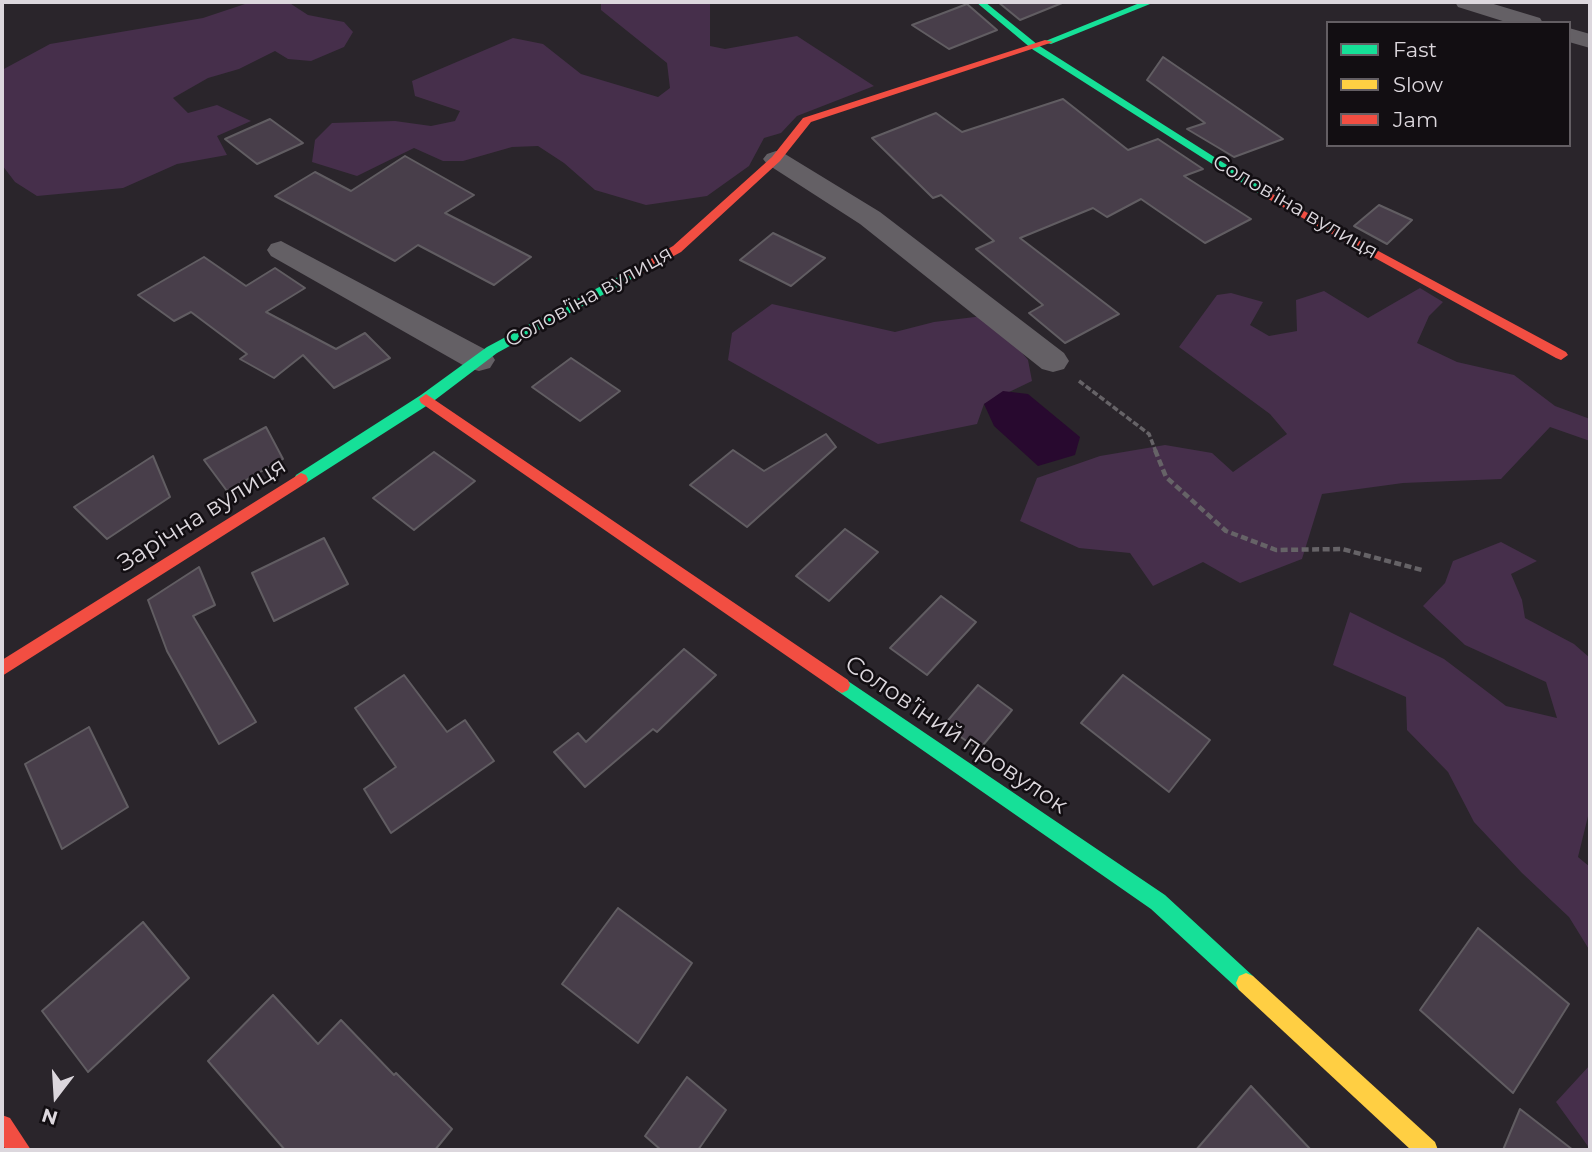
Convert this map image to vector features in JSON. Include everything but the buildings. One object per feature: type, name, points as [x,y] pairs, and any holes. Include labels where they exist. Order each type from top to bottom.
[{"type":"street","points":[[980,2],[1035,47]]},
{"type":"street","name":"Соловʼїна вулиця","points":[[426,399],[479,360],[677,249],[776,159],[807,120],[1035,47],[1150,2]]},
{"type":"street","points":[[1466,2],[1526,21]]},
{"type":"street","points":[[1571,35],[1590,41]]},
{"type":"street","name":"Соловʼїна вулиця","points":[[1035,47],[1266,193],[1561,355]]},
{"type":"street","points":[[776,159],[870,218],[1053,361]]},
{"type":"street","points":[[281,250],[479,360]]},
{"type":"street","name":"Зарічна вулиця","points":[[2,669],[426,399]]},
{"type":"street","name":"Соловʼїний провулок","points":[[426,399],[1158,902],[1427,1150]]},
{"type":"street","points":[[2,1126],[20,1150]]},
{"type":"path","points":[[1053,361],[1149,435],[1167,477],[1226,531],[1276,550],[1342,549],[1422,570]]},
{"type":"shaded area","points":[[251,2],[288,2],[308,15],[344,22],[353,32],[344,47],[311,61],[288,59],[275,51],[239,69],[208,78],[173,98],[188,113],[217,105],[251,121],[217,136],[227,155],[177,164],[123,188],[37,196],[15,182],[2,165],[2,70],[50,44],[203,18]]},
{"type":"shaded area","points":[[601,2],[710,2],[710,46],[725,49],[797,36],[874,86],[797,116],[781,133],[764,138],[749,166],[707,196],[646,205],[595,190],[564,163],[538,146],[512,147],[463,161],[443,161],[414,148],[357,176],[312,162],[315,140],[332,123],[395,121],[431,126],[455,121],[460,111],[415,96],[412,81],[513,38],[543,44],[581,74],[658,97],[670,88],[667,63],[601,10]]},
{"type":"shaded area","points":[[1420,288],[1443,302],[1429,316],[1417,343],[1457,362],[1514,375],[1555,406],[1590,419],[1590,441],[1550,427],[1501,479],[1403,483],[1322,494],[1302,559],[1240,583],[1203,562],[1153,586],[1130,553],[1079,548],[1020,521],[1037,478],[1100,456],[1165,445],[1212,453],[1233,472],[1287,434],[1270,414],[1179,347],[1217,295],[1231,293],[1263,302],[1250,325],[1269,336],[1297,331],[1296,300],[1324,291],[1368,318]]},
{"type":"shaded area","points":[[772,304],[895,332],[934,322],[991,315],[1028,360],[1032,381],[984,404],[977,424],[878,444],[728,360],[732,333]]},
{"type":"shaded area","points":[[1003,391],[1028,394],[1080,437],[1075,455],[1038,466],[994,426],[984,404]]},
{"type":"shaded area","points":[[1501,542],[1537,561],[1511,574],[1522,600],[1525,618],[1574,644],[1590,658],[1590,808],[1578,857],[1590,867],[1590,951],[1569,917],[1522,873],[1474,822],[1448,772],[1407,730],[1406,697],[1333,665],[1350,612],[1444,659],[1506,706],[1557,718],[1546,682],[1465,645],[1423,606],[1445,583],[1453,561]]},
{"type":"shaded area","points":[[1590,1065],[1590,1149],[1556,1102]]},
{"type":"traffic: fast","points":[[980,2],[1035,47],[1265,193]]},
{"type":"traffic: fast","points":[[1048,42],[1150,2]]},
{"type":"traffic: fast","points":[[301,479],[426,399],[492,350],[633,273]]},
{"type":"traffic: fast","points":[[842,685],[1158,902],[1246,983]]},
{"type":"traffic: slow","points":[[1246,983],[1427,1150]]},
{"type":"traffic: jam","points":[[633,273],[677,249],[776,159],[807,120],[1048,42]]},
{"type":"traffic: jam","points":[[1265,193],[1561,355]]},
{"type":"traffic: jam","points":[[426,399],[842,685]]},
{"type":"traffic: jam","points":[[2,669],[301,479]]},
{"type":"traffic: jam","points":[[2,1126],[20,1150]]}]
